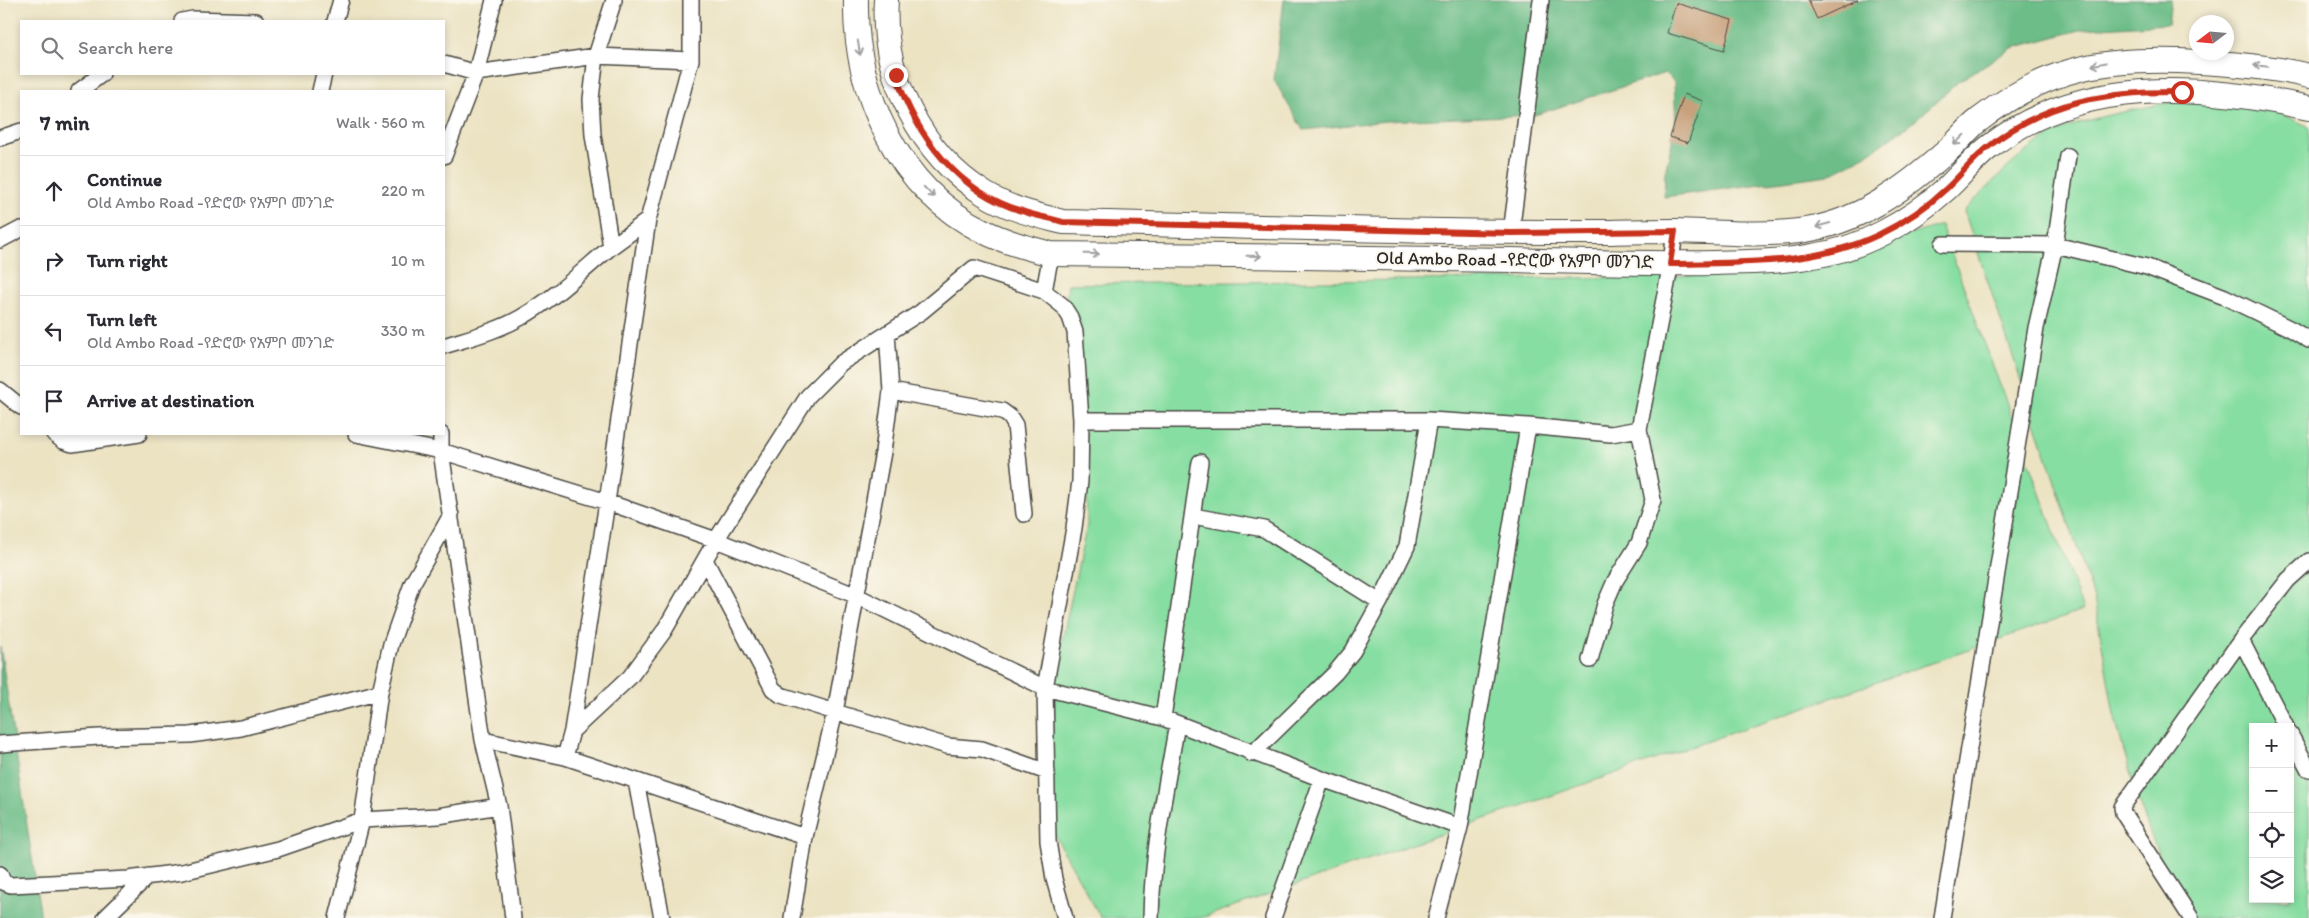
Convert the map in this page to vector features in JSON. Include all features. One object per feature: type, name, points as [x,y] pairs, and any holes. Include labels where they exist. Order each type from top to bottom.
[{"type":"main road","name":"Old Ambo Road -የድሮው የአምቦ መንገድ","points":[[856,0],[859,52],[876,112],[893,148],[911,173],[930,194],[952,212],[982,231],[1010,243],[1051,254],[1670,264],[1775,261],[1816,256],[1847,248],[1879,235],[1916,213],[1946,189],[1987,148],[2021,125],[2054,109],[2094,97],[2138,91],[2182,92],[2267,99],[2309,108]]},
{"type":"main road","name":"Old Ambo Road -የድሮው የአምቦ መንገድ","points":[[886,0],[885,14],[888,44],[905,101],[926,139],[941,158],[966,181],[986,195],[1020,211],[1063,222],[1511,233],[1675,231],[1763,234],[1803,230],[1838,221],[1871,208],[1895,194],[1947,151],[1977,122],[2008,99],[2040,82],[2077,68],[2114,61],[2150,59],[2242,64],[2278,68],[2309,76]]},
{"type":"main road","points":[[868,85],[896,75]]},
{"type":"street","points":[[335,20],[341,0]]},
{"type":"street","points":[[445,153],[476,73],[494,0]]},
{"type":"street","points":[[611,247],[593,136],[591,99],[596,56],[614,0]]},
{"type":"street","points":[[564,757],[572,731],[648,220],[691,60],[692,0]]},
{"type":"street","points":[[1511,233],[1542,0]]},
{"type":"street","points":[[188,20],[224,20]]},
{"type":"street","points":[[445,64],[476,73],[596,56],[691,60]]},
{"type":"street","points":[[80,90],[100,75]]},
{"type":"street","points":[[101,75],[102,90]]},
{"type":"street","points":[[320,90],[324,75]]},
{"type":"street","points":[[0,138],[20,131]]},
{"type":"street","points":[[1942,918],[2036,328],[2055,245],[2068,156]]},
{"type":"street","points":[[445,346],[495,329],[520,318],[648,220]]},
{"type":"street","points":[[0,240],[20,230]]},
{"type":"street","points":[[1590,660],[1605,604],[1616,581],[1639,543],[1653,500],[1639,429],[1675,231]]},
{"type":"street","points":[[1944,244],[2055,245],[2148,267],[2225,297],[2291,329],[2309,340]]},
{"type":"street","points":[[1044,292],[1051,254]]},
{"type":"street","points":[[572,731],[630,677],[664,630],[716,540],[808,396],[841,363],[921,312],[974,268],[1044,292],[1063,306],[1070,317],[1075,332],[1081,420],[1080,481],[1074,528],[1045,688],[1048,842],[1054,879],[1065,918]]},
{"type":"street","points":[[792,918],[805,837],[835,712],[883,452],[891,391],[887,333]]},
{"type":"street","points":[[0,390],[20,407]]},
{"type":"street","points":[[891,391],[1002,411],[1010,417],[1015,425],[1024,514]]},
{"type":"street","points":[[1081,420],[1430,420],[1528,426],[1611,434],[1639,429]]},
{"type":"street","points":[[1252,754],[1335,673],[1353,650],[1380,602],[1407,546],[1430,420]]},
{"type":"street","points":[[1436,918],[1460,827],[1528,426]]},
{"type":"street","points":[[55,435],[63,441],[72,444],[132,435]]},
{"type":"street","points":[[361,435],[442,451],[607,502],[716,540],[857,596],[1045,688],[1170,721],[1252,754],[1460,827]]},
{"type":"street","points":[[441,435],[483,740],[499,806],[513,918]]},
{"type":"street","points":[[1152,918],[1152,890],[1200,462]]},
{"type":"street","points":[[337,918],[362,820],[380,692],[390,644],[412,584],[451,514]]},
{"type":"street","points":[[1193,516],[1264,529],[1380,602]]},
{"type":"street","points":[[704,560],[772,689],[781,696],[947,746],[982,750],[1047,772]]},
{"type":"street","points":[[2191,918],[2123,813],[2122,807],[2241,640],[2288,580],[2309,561]]},
{"type":"street","points":[[2241,640],[2284,723]]},
{"type":"street","points":[[0,744],[99,737],[190,735],[241,728],[380,692]]},
{"type":"street","points":[[483,740],[564,757],[805,837]]},
{"type":"street","points":[[2294,742],[2309,770]]},
{"type":"street","points":[[1272,918],[1322,779]]},
{"type":"street","points":[[636,781],[662,918]]},
{"type":"street","points":[[0,874],[3,882],[10,885],[182,872],[278,849],[362,820],[438,816],[499,806]]},
{"type":"street","points":[[105,918],[148,876]]},
{"type":"green space","points":[[1284,0],[2171,0],[2168,24],[2084,29],[2012,48],[1959,81],[1916,120],[1865,156],[1828,175],[1664,197],[1665,173],[1676,124],[1674,82],[1665,73],[1535,115],[1386,121],[1303,130],[1274,80]]},
{"type":"green space","points":[[2175,101],[2266,106],[2309,127],[2309,918],[2183,918],[2181,915],[2137,798],[2114,715],[2094,598],[1964,211],[2015,161],[2049,136],[2066,128],[2120,112]]},
{"type":"green space","points":[[1941,225],[2083,610],[1201,918],[1101,918],[1045,818],[1057,664],[1087,525],[1085,427],[1066,303],[1068,284],[1663,277],[1808,267]]},
{"type":"green space","points":[[0,646],[41,918],[0,918]]},
{"type":"building","points":[[1808,0],[1858,0],[1817,19]]},
{"type":"building","points":[[1676,3],[1732,20],[1724,50],[1667,33]]},
{"type":"building","points":[[1684,94],[1703,101],[1688,143],[1670,137]]},
{"type":"route","points":[[896,75],[905,101],[926,139],[941,158],[966,181],[986,195],[1020,211],[1063,222],[1511,233],[1675,231],[1670,264],[1775,261],[1816,256],[1847,248],[1879,235],[1916,213],[1946,189],[1987,148],[2021,125],[2054,109],[2094,97],[2138,91],[2182,92]]}]
